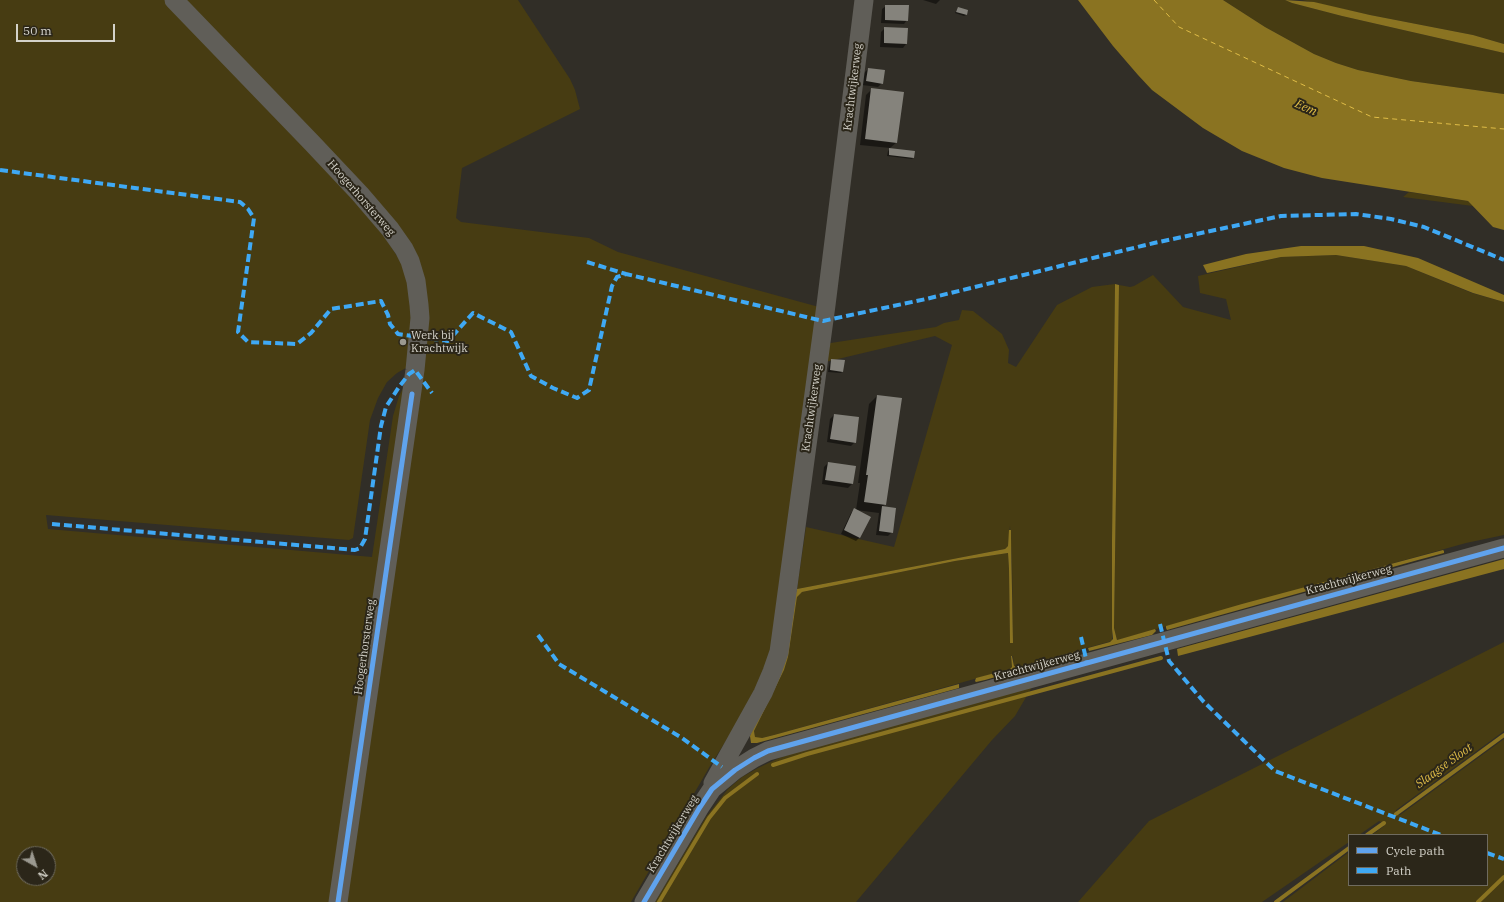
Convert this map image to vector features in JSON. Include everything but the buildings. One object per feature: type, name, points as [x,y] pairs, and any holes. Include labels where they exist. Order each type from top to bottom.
[{"type":"street","name":"Hoogerhorsterweg","points":[[174,0],[360,194],[390,228],[404,249],[413,270],[419,304],[419,338],[338,902]]},
{"type":"street","name":"Krachtwijkerweg","points":[[644,902],[705,799],[763,693],[779,652],[826,305],[864,0]]},
{"type":"street","name":"Krachtwijkerweg","points":[[705,799],[716,786],[735,770],[754,758],[768,752],[1504,548]]},
{"type":"shaded area","points":[[0,0],[169,0],[358,196],[412,279],[413,364],[397,373],[387,382],[378,398],[370,420],[353,538],[349,540],[46,515],[48,529],[372,557],[393,416],[399,396],[406,382],[336,902],[0,902]]},
{"type":"shaded area","points":[[180,0],[518,0],[570,79],[575,90],[580,109],[462,168],[456,218],[461,222],[589,238],[618,252],[819,307],[774,652],[741,717],[710,766],[631,902],[344,902],[416,385],[412,257]]},
{"type":"shaded area","points":[[1223,0],[1285,0],[1342,16],[1504,53],[1504,94],[1411,81],[1358,70],[1336,63],[1314,54],[1265,27]]},
{"type":"shaded area","points":[[1302,0],[1504,0],[1504,44],[1473,35]]},
{"type":"shaded area","points":[[1409,192],[1468,201],[1473,206],[1403,197]]},
{"type":"shaded area","points":[[1336,255],[1406,266],[1472,293],[1504,302],[1504,535],[1466,543],[1117,640],[1114,628],[1119,285],[1130,287],[1134,286],[1153,275],[1183,307],[1231,320],[1226,299],[1200,293],[1198,276],[1281,257]]},
{"type":"shaded area","points":[[1115,284],[1112,641],[1017,667],[1014,666],[1013,656],[1011,656],[1012,667],[1010,669],[774,735],[755,738],[754,731],[784,670],[788,657],[797,597],[802,592],[955,561],[1008,553],[1010,643],[1013,643],[1010,526],[1008,546],[1005,549],[797,589],[806,527],[894,547],[952,345],[935,336],[821,363],[824,344],[936,327],[944,323],[959,320],[962,310],[973,311],[1002,334],[1009,350],[1008,363],[1016,367],[1057,305],[1092,287]]},
{"type":"shaded area","points":[[1504,642],[1504,731],[1396,810],[1396,813],[1400,815],[1504,739],[1504,902],[1283,902],[1348,853],[1348,886],[1488,886],[1488,834],[1373,834],[1384,826],[1383,823],[1379,821],[1360,834],[1348,834],[1348,843],[1262,902],[1078,902],[1149,821]]},
{"type":"shaded area","points":[[1032,687],[1015,716],[992,740],[856,902],[655,902],[706,817],[728,789],[742,777],[777,759],[801,750]]},
{"type":"water","name":"Eem","points":[[1078,0],[1223,0],[1265,27],[1314,54],[1336,63],[1358,70],[1411,81],[1504,94],[1504,230],[1493,227],[1468,201],[1322,178],[1284,168],[1242,151],[1203,128],[1152,90],[1113,46]]},
{"type":"water","points":[[1285,0],[1314,2],[1370,15],[1473,35],[1504,44],[1504,53],[1342,16]]},
{"type":"water","points":[[1301,246],[1364,246],[1418,258],[1504,295],[1504,302],[1473,293],[1406,266],[1336,255],[1281,257],[1207,273],[1203,265],[1246,254]]},
{"type":"water","points":[[1115,284],[1119,285],[1114,628],[1117,640],[1155,629],[1156,631],[1152,635],[1089,651],[1088,648],[1110,642],[1113,639],[1112,540]]},
{"type":"water","points":[[1009,530],[1011,530],[1013,643],[1010,643],[1008,553],[955,561],[802,592],[797,597],[788,657],[784,670],[754,731],[755,737],[762,738],[774,735],[959,684],[959,688],[757,743],[751,743],[750,736],[797,589],[1005,549],[1008,546]]},
{"type":"water","points":[[1443,550],[1444,553],[1167,630],[1166,628],[1166,626],[1242,604]]},
{"type":"water","points":[[1504,559],[1504,569],[1178,656],[1177,649]]},
{"type":"water","points":[[1080,650],[1080,653],[985,680],[975,681],[976,678],[1010,669],[1012,667],[1011,656],[1014,666],[1017,667]]},
{"type":"waterway","points":[[773,765],[807,754],[1161,658]]},
{"type":"waterway","name":"Slaagse Sloot","points":[[1396,814],[1504,735]]},
{"type":"waterway","points":[[659,902],[709,818],[725,798],[757,774]]},
{"type":"waterway","name":"Slaagse Sloot","points":[[1368,834],[1384,823]]},
{"type":"waterway","name":"Slaagse Sloot","points":[[1276,902],[1348,849]]},
{"type":"waterway","points":[[1478,902],[1504,877]]},
{"type":"ferry route","points":[[1154,0],[1179,27],[1372,117],[1504,129]]},
{"type":"marked path","points":[[0,170],[240,202],[248,209],[254,218],[238,332],[248,342],[297,344],[311,333],[331,309],[381,301],[388,315],[390,324],[398,334],[448,341],[473,313],[511,332],[531,376],[553,388],[577,398],[589,390],[612,286],[617,277],[626,274],[823,321],[926,299],[1154,243],[1281,216],[1356,214],[1391,219],[1424,227],[1504,260]]},
{"type":"marked path","points":[[587,262],[626,274]]},
{"type":"marked path","points":[[52,524],[355,550],[360,548],[365,539],[381,426],[386,407],[409,374],[415,370],[432,393]]},
{"type":"marked path","points":[[1160,624],[1169,661],[1203,701],[1275,771],[1438,834]]},
{"type":"marked path","points":[[538,635],[559,664],[682,738],[722,767]]},
{"type":"marked path","points":[[1081,637],[1087,663]]},
{"type":"marked path","points":[[1488,853],[1504,859]]},
{"type":"cycle path","points":[[338,902],[412,394]]},
{"type":"cycle path","points":[[644,902],[712,789],[735,770],[768,751],[1504,548]]},
{"type":"place","name":"Werk bij Krachtwijk","points":[[403,342]]}]
